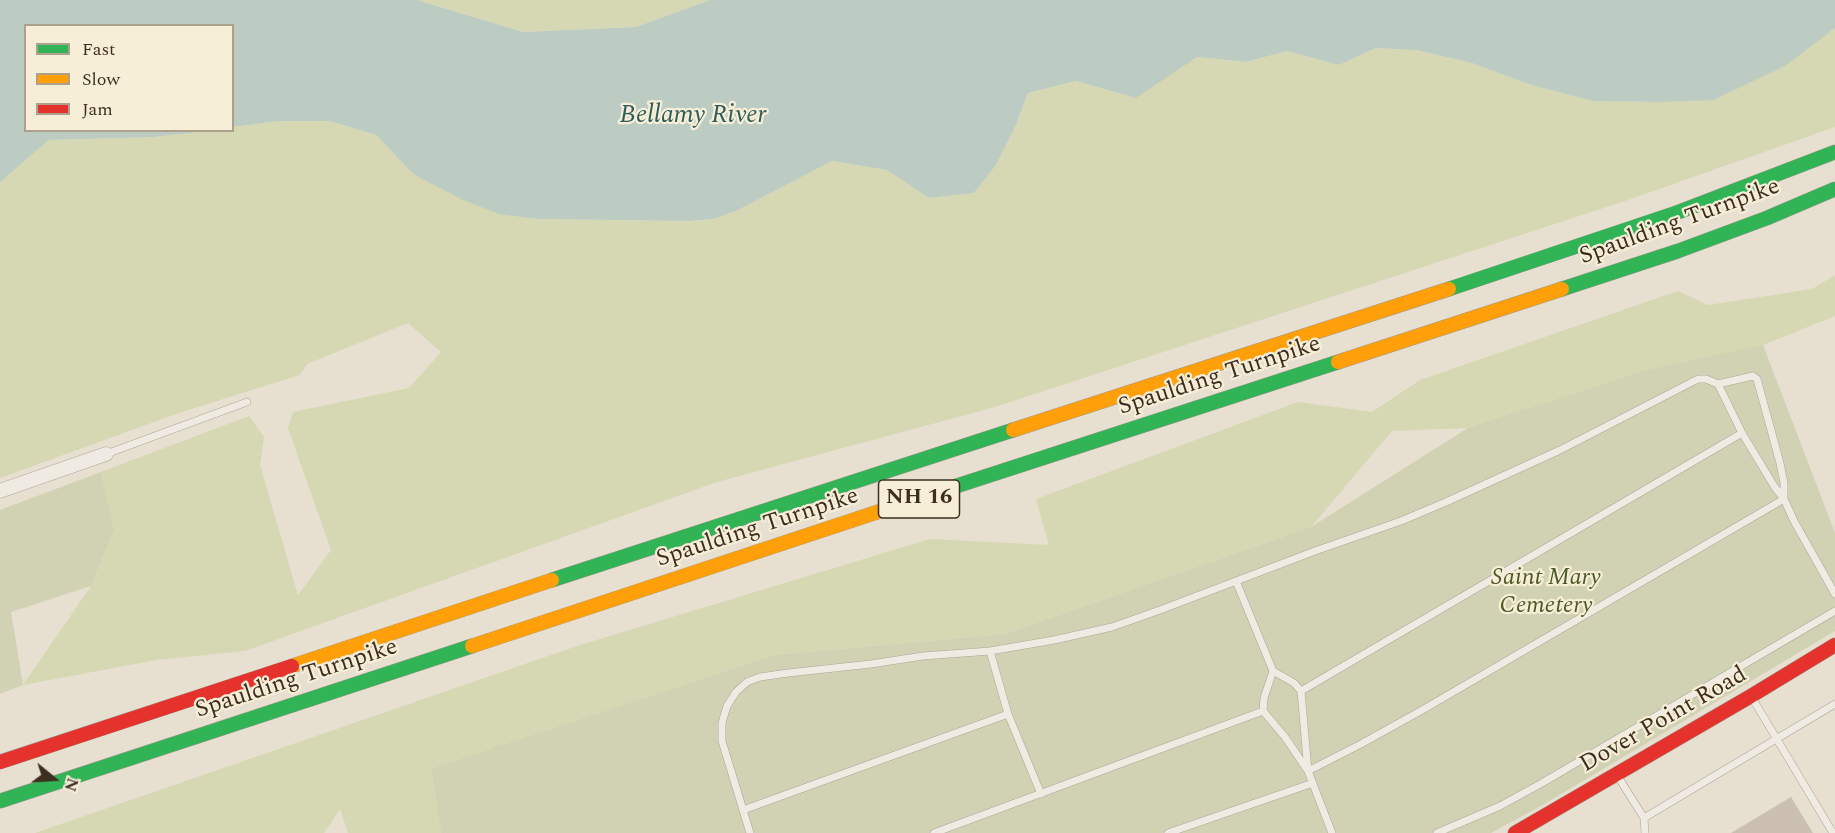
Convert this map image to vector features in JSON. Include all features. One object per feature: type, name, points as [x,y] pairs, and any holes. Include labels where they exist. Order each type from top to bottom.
[{"type":"main road","name":"Spaulding Turnpike","points":[[0,762],[599,564],[1506,270],[1676,213],[1835,152]]},
{"type":"main road","name":"Spaulding Turnpike","points":[[0,801],[1678,251],[1767,218],[1835,189]]},
{"type":"main road","name":"Dover Point Road","points":[[1515,833],[1835,645]]},
{"type":"street","points":[[0,491],[106,454]]},
{"type":"lane","points":[[750,833],[727,763],[722,732],[727,706],[736,692],[747,682],[760,677],[923,656],[990,651],[1112,627],[1401,521],[1446,502],[1560,450],[1698,379],[1706,379],[1718,384],[1753,376],[1758,379],[1780,463],[1784,499]]},
{"type":"lane","points":[[1718,384],[1742,433],[1784,499],[1835,594]]},
{"type":"lane","points":[[106,454],[247,402]]},
{"type":"lane","points":[[1301,691],[1742,433]]},
{"type":"lane","points":[[1308,771],[1424,709],[1784,499]]},
{"type":"lane","points":[[1236,581],[1273,671],[1294,683],[1301,691],[1308,771]]},
{"type":"lane","points":[[1437,833],[1500,806],[1542,783],[1835,611]]},
{"type":"lane","points":[[990,651],[1008,714],[1041,794]]},
{"type":"lane","points":[[1273,671],[1264,698],[1263,711],[1285,737],[1308,771],[1332,833]]},
{"type":"lane","points":[[1751,696],[1833,833]]},
{"type":"lane","points":[[1644,818],[1835,704]]},
{"type":"lane","points":[[934,833],[1263,711]]},
{"type":"lane","points":[[743,810],[1008,714]]},
{"type":"lane","points":[[1617,775],[1644,818],[1645,833]]},
{"type":"lane","points":[[1168,833],[1313,783]]},
{"type":"green space","points":[[417,0],[710,0],[636,27],[523,32]]},
{"type":"green space","points":[[1835,28],[1835,127],[1628,200],[995,407],[717,482],[245,651],[156,660],[23,685],[91,586],[114,530],[101,472],[249,416],[264,437],[260,465],[298,595],[331,550],[288,428],[293,412],[409,388],[441,352],[408,323],[307,364],[300,375],[179,413],[0,478],[0,182],[49,140],[234,132],[234,127],[279,121],[330,121],[376,135],[413,174],[538,219],[689,221],[713,219],[736,211],[832,161],[887,170],[929,198],[974,193],[996,165],[1016,125],[1028,93],[1076,81],[1136,98],[1196,57],[1246,62],[1287,51],[1339,65],[1376,48],[1416,50],[1472,63],[1528,84],[1593,101],[1659,102],[1829,33]]},
{"type":"green space","points":[[1835,275],[1835,316],[1763,345],[1468,428],[1392,431],[1311,527],[1005,634],[774,655],[431,770],[441,833],[348,833],[340,809],[324,833],[35,833],[580,645],[930,539],[1049,545],[1036,499],[1298,402],[1372,412],[1420,380],[1678,291],[1708,305],[1812,289]]},
{"type":"green space","name":"Saint Mary Cemetery","points":[[1763,345],[1835,533],[1835,631],[1541,806],[1491,833],[441,833],[431,769],[774,655],[1005,634],[1311,527],[1468,428],[1644,371]]},
{"type":"green space","points":[[101,472],[114,530],[91,586],[11,612],[23,685],[0,694],[0,510]]},
{"type":"water","name":"Bellamy River","points":[[0,0],[417,0],[523,32],[636,27],[710,0],[1835,0],[1835,28],[1785,66],[1713,100],[1593,101],[1528,84],[1472,63],[1416,50],[1376,48],[1339,65],[1287,51],[1246,62],[1197,57],[1136,98],[1076,81],[1028,93],[1016,125],[996,165],[974,193],[929,198],[887,170],[832,161],[736,211],[713,219],[689,221],[538,219],[499,214],[461,199],[413,174],[376,135],[330,121],[279,121],[234,127],[234,24],[24,24],[24,132],[199,132],[153,137],[49,140],[0,182]]},
{"type":"building","points":[[1791,797],[1813,833],[1731,833]]},
{"type":"traffic: fast","points":[[1449,289],[1676,213],[1835,152]]},
{"type":"traffic: fast","points":[[1562,289],[1678,251],[1767,218],[1835,189]]},
{"type":"traffic: fast","points":[[941,491],[1338,362]]},
{"type":"traffic: fast","points":[[552,580],[1013,430]]},
{"type":"traffic: fast","points":[[0,801],[472,646]]},
{"type":"traffic: slow","points":[[1013,430],[1449,289]]},
{"type":"traffic: slow","points":[[1338,362],[1562,289]]},
{"type":"traffic: slow","points":[[472,646],[941,491]]},
{"type":"traffic: slow","points":[[292,666],[552,580]]},
{"type":"traffic: jam","points":[[1515,833],[1835,645]]},
{"type":"traffic: jam","points":[[0,762],[292,666]]}]
